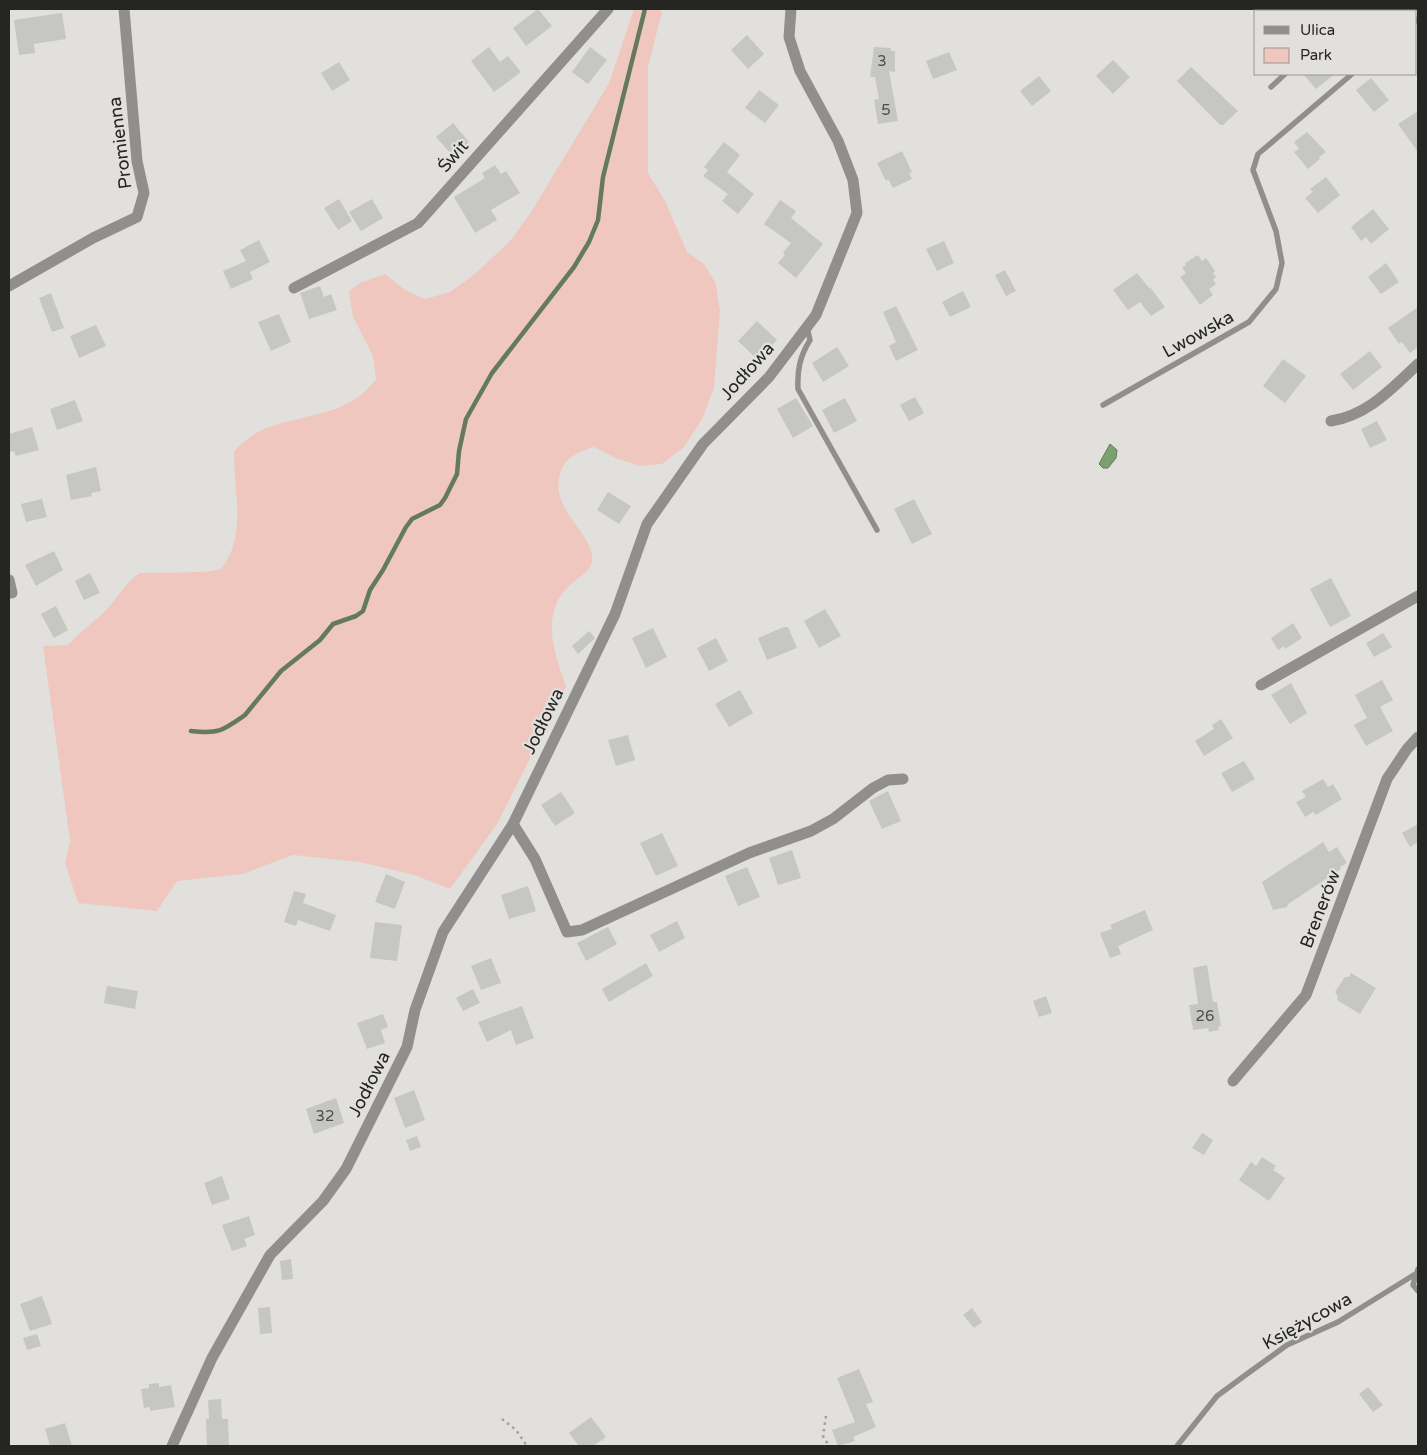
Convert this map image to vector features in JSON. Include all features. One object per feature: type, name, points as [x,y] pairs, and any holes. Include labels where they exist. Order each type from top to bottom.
[{"type":"street","name":"Promienna","points":[[9,286],[93,238],[137,217],[144,193],[137,161],[124,9]]},
{"type":"street","name":"Świt","points":[[294,288],[418,223],[608,9]]},
{"type":"street","name":"Jodłowa","points":[[172,1446],[212,1358],[270,1256],[323,1201],[346,1169],[407,1047],[415,1010],[443,932],[513,824],[615,614],[646,524],[703,444],[769,378],[816,315],[857,213],[853,180],[838,141],[800,71],[789,37],[791,9]]},
{"type":"street","points":[[1331,421],[1357,414],[1372,406],[1418,364]]},
{"type":"street","points":[[9,580],[12,593]]},
{"type":"street","points":[[1261,685],[1418,596]]},
{"type":"street","name":"Brenerów","points":[[1233,1081],[1306,995],[1387,779],[1407,749],[1418,737]]},
{"type":"street","points":[[513,824],[535,859],[567,932],[582,930],[749,853],[810,831],[833,819],[888,780],[903,779]]},
{"type":"lane","points":[[1271,87],[1284,75]]},
{"type":"lane","name":"Lwowska","points":[[1103,405],[1249,322],[1276,289],[1282,263],[1276,231],[1253,170],[1258,154],[1351,75]]},
{"type":"lane","points":[[807,327],[810,340],[803,351],[797,372],[798,390],[876,530]]},
{"type":"lane","name":"Księżycowa","points":[[1418,1271],[1413,1285],[1418,1291]]},
{"type":"lane","name":"Księżycowa","points":[[1177,1446],[1217,1396],[1251,1371],[1287,1345],[1338,1322],[1418,1271]]},
{"type":"path","points":[[826,1416],[823,1436],[829,1446]]},
{"type":"path","points":[[502,1419],[516,1430],[527,1446]]},
{"type":"green space","points":[[634,9],[657,9],[662,12],[648,67],[648,173],[665,201],[687,252],[704,264],[716,284],[720,311],[714,388],[702,419],[684,447],[662,464],[640,466],[618,459],[594,447],[571,457],[561,471],[559,491],[562,502],[588,543],[592,562],[586,572],[561,595],[555,607],[552,633],[557,660],[566,687],[497,824],[450,889],[414,875],[360,862],[293,855],[243,874],[177,881],[157,911],[78,903],[65,863],[70,841],[43,646],[68,645],[106,610],[130,581],[140,573],[204,572],[221,569],[229,556],[237,527],[234,451],[261,430],[342,406],[366,391],[376,379],[373,356],[353,317],[349,291],[360,283],[385,274],[405,290],[425,299],[450,292],[475,274],[511,240],[533,209],[609,83]]},
{"type":"shaded area","points":[[1110,444],[1117,450],[1116,458],[1108,468],[1103,468],[1099,464]]},
{"type":"building","points":[[538,9],[552,26],[526,46],[513,28]]},
{"type":"building","points":[[62,13],[66,39],[34,44],[35,53],[19,55],[14,20]]},
{"type":"building","points":[[747,35],[764,54],[748,69],[731,50]]},
{"type":"building","points":[[489,47],[500,62],[508,56],[521,72],[494,92],[471,61]]},
{"type":"building","points":[[590,47],[607,60],[588,84],[572,72]]},
{"type":"building","points":[[874,47],[891,48],[891,51],[895,51],[895,72],[889,71],[898,121],[878,124],[874,100],[879,99],[875,77],[870,77]]},
{"type":"building","points":[[949,52],[957,70],[933,79],[926,61]]},
{"type":"building","points":[[1113,60],[1130,77],[1113,94],[1096,76]]},
{"type":"building","points":[[339,62],[350,80],[332,91],[321,73]]},
{"type":"building","points":[[1191,67],[1238,111],[1223,125],[1220,125],[1177,81]]},
{"type":"building","points":[[1304,75],[1334,75],[1316,89]]},
{"type":"building","points":[[1039,76],[1051,91],[1032,106],[1020,91]]},
{"type":"building","points":[[1371,78],[1389,100],[1374,112],[1356,90]]},
{"type":"building","points":[[759,90],[779,105],[765,123],[745,108]]},
{"type":"building","points":[[1418,111],[1418,152],[1398,124]]},
{"type":"building","points":[[453,123],[469,142],[453,156],[436,137]]},
{"type":"building","points":[[1307,132],[1326,152],[1308,169],[1294,152],[1299,149],[1294,142]]},
{"type":"building","points":[[724,142],[740,155],[727,172],[754,194],[738,214],[722,201],[728,194],[703,176],[708,170],[704,167]]},
{"type":"building","points":[[902,151],[912,172],[909,173],[912,179],[893,188],[888,179],[886,181],[877,163]]},
{"type":"building","points":[[495,165],[501,174],[506,171],[520,193],[491,210],[497,220],[475,233],[454,197],[485,178],[482,173]]},
{"type":"building","points":[[1326,177],[1340,195],[1318,213],[1305,198],[1313,192],[1310,189]]},
{"type":"building","points":[[339,199],[352,221],[338,230],[324,208]]},
{"type":"building","points":[[372,199],[383,218],[361,231],[349,212]]},
{"type":"building","points":[[780,200],[796,211],[791,218],[823,244],[796,278],[778,263],[785,255],[783,253],[791,243],[764,224]]},
{"type":"building","points":[[1373,209],[1389,229],[1371,244],[1366,237],[1361,241],[1351,227]]},
{"type":"building","points":[[259,240],[270,262],[250,272],[253,279],[231,289],[223,271],[246,261],[240,250]]},
{"type":"building","points":[[944,241],[954,263],[937,271],[926,249]]},
{"type":"building","points":[[1198,255],[1202,261],[1206,258],[1215,271],[1213,273],[1216,277],[1213,280],[1216,284],[1209,289],[1213,295],[1200,305],[1180,277],[1186,273],[1182,268],[1186,265],[1185,263]]},
{"type":"building","points":[[1386,263],[1399,282],[1381,294],[1368,277]]},
{"type":"building","points":[[1005,270],[1016,291],[1006,296],[995,275]]},
{"type":"building","points":[[1137,273],[1165,307],[1151,316],[1140,302],[1128,310],[1113,290]]},
{"type":"building","points":[[320,286],[324,297],[331,294],[337,310],[309,319],[300,293]]},
{"type":"building","points":[[963,291],[971,307],[950,317],[942,302]]},
{"type":"building","points":[[51,293],[64,328],[52,332],[39,298]]},
{"type":"building","points":[[896,306],[918,350],[896,361],[889,346],[896,342],[883,312]]},
{"type":"building","points":[[1418,307],[1418,347],[1410,353],[1402,342],[1399,344],[1388,328]]},
{"type":"building","points":[[279,314],[291,342],[271,351],[258,322]]},
{"type":"building","points":[[757,321],[777,340],[758,360],[738,341]]},
{"type":"building","points":[[96,325],[106,346],[79,358],[70,336]]},
{"type":"building","points":[[837,347],[849,366],[823,382],[812,363]]},
{"type":"building","points":[[1370,351],[1382,367],[1353,390],[1340,374]]},
{"type":"building","points":[[1283,359],[1306,376],[1285,403],[1263,386]]},
{"type":"building","points":[[915,397],[924,413],[909,421],[900,405]]},
{"type":"building","points":[[796,398],[813,426],[793,438],[777,409]]},
{"type":"building","points":[[845,398],[857,421],[834,433],[822,410]]},
{"type":"building","points":[[75,400],[83,421],[57,430],[50,409]]},
{"type":"building","points":[[1377,421],[1387,440],[1370,448],[1361,429]]},
{"type":"building","points":[[32,427],[39,450],[16,456],[14,451],[9,452],[9,434]]},
{"type":"building","points":[[96,467],[101,491],[91,493],[92,496],[71,500],[66,475]]},
{"type":"building","points":[[608,492],[631,506],[619,524],[597,510]]},
{"type":"building","points":[[42,499],[47,517],[26,522],[21,504]]},
{"type":"building","points":[[914,499],[932,534],[912,544],[894,509]]},
{"type":"building","points":[[54,551],[63,570],[36,586],[25,565]]},
{"type":"building","points":[[90,573],[100,593],[84,600],[75,581]]},
{"type":"building","points":[[1331,578],[1351,616],[1330,627],[1310,589]]},
{"type":"building","points":[[56,606],[68,630],[54,638],[41,614]]},
{"type":"building","points":[[825,609],[841,636],[819,648],[804,621]]},
{"type":"building","points":[[1293,623],[1302,638],[1285,649],[1284,646],[1278,650],[1271,638]]},
{"type":"building","points":[[788,627],[797,648],[767,660],[758,638]]},
{"type":"building","points":[[653,628],[667,657],[646,668],[632,638]]},
{"type":"building","points":[[589,631],[595,638],[578,654],[572,646]]},
{"type":"building","points":[[1383,633],[1392,647],[1374,657],[1366,643]]},
{"type":"building","points":[[716,638],[728,661],[709,671],[697,648]]},
{"type":"building","points":[[1382,680],[1393,700],[1380,707],[1393,731],[1366,746],[1354,725],[1367,718],[1355,695]]},
{"type":"building","points":[[1291,683],[1307,713],[1290,724],[1271,695]]},
{"type":"building","points":[[740,690],[753,713],[729,727],[715,704]]},
{"type":"building","points":[[1221,719],[1233,738],[1204,756],[1195,741],[1214,729],[1212,725]]},
{"type":"building","points":[[628,735],[635,760],[616,766],[608,740]]},
{"type":"building","points":[[1244,761],[1255,779],[1232,792],[1221,773]]},
{"type":"building","points":[[1323,779],[1328,787],[1333,784],[1342,799],[1316,815],[1313,812],[1305,817],[1296,802],[1306,797],[1302,791]]},
{"type":"building","points":[[888,791],[901,821],[882,829],[869,801]]},
{"type":"building","points":[[561,792],[575,813],[555,826],[541,805]]},
{"type":"building","points":[[1418,824],[1418,842],[1410,847],[1402,833]]},
{"type":"building","points":[[662,833],[678,866],[656,876],[640,843]]},
{"type":"building","points":[[1323,842],[1329,852],[1337,847],[1347,863],[1340,867],[1341,869],[1288,904],[1287,907],[1273,910],[1262,882]]},
{"type":"building","points":[[792,850],[801,878],[778,885],[769,858]]},
{"type":"building","points":[[747,867],[760,897],[738,906],[725,876]]},
{"type":"building","points":[[386,874],[405,882],[395,909],[375,902]]},
{"type":"building","points":[[528,886],[536,911],[509,919],[501,895]]},
{"type":"building","points":[[294,891],[306,894],[303,903],[336,915],[330,931],[298,920],[296,926],[284,922]]},
{"type":"building","points":[[1145,910],[1153,930],[1118,946],[1121,954],[1110,958],[1100,933],[1112,929],[1110,925]]},
{"type":"building","points":[[677,921],[685,938],[659,952],[650,935]]},
{"type":"building","points":[[375,922],[402,925],[397,961],[370,958]]},
{"type":"building","points":[[608,927],[617,944],[586,961],[577,943]]},
{"type":"building","points":[[491,958],[501,983],[481,990],[471,966]]},
{"type":"building","points":[[646,963],[653,976],[609,1002],[602,989]]},
{"type":"building","points":[[1207,965],[1213,1002],[1217,1002],[1221,1026],[1218,1027],[1219,1030],[1209,1032],[1208,1028],[1193,1030],[1189,1005],[1198,1004],[1193,968]]},
{"type":"building","points":[[1351,973],[1376,988],[1360,1014],[1337,1000],[1338,997],[1335,992],[1345,977],[1349,977]]},
{"type":"building","points":[[107,986],[138,991],[135,1009],[104,1003]]},
{"type":"building","points":[[473,989],[480,1003],[463,1011],[456,998]]},
{"type":"building","points":[[1046,996],[1052,1013],[1039,1017],[1033,1001]]},
{"type":"building","points":[[522,1006],[534,1038],[516,1045],[511,1030],[487,1042],[478,1022]]},
{"type":"building","points":[[383,1014],[388,1027],[381,1030],[385,1043],[367,1049],[357,1023]]},
{"type":"building","points":[[414,1090],[425,1120],[405,1128],[394,1098]]},
{"type":"building","points":[[336,1098],[344,1123],[314,1134],[306,1109]]},
{"type":"building","points":[[1202,1133],[1213,1140],[1204,1155],[1192,1148]]},
{"type":"building","points":[[417,1136],[421,1147],[410,1151],[406,1140]]},
{"type":"building","points":[[1262,1157],[1276,1166],[1273,1170],[1285,1178],[1269,1201],[1239,1180],[1251,1162],[1256,1166]]},
{"type":"building","points":[[222,1176],[230,1199],[212,1205],[204,1183]]},
{"type":"building","points":[[249,1216],[255,1235],[244,1239],[247,1246],[232,1251],[222,1225]]},
{"type":"building","points":[[291,1259],[293,1279],[282,1280],[280,1261]]},
{"type":"building","points":[[42,1296],[52,1324],[30,1331],[20,1304]]},
{"type":"building","points":[[270,1307],[272,1333],[260,1334],[258,1308]]},
{"type":"building","points":[[972,1308],[982,1322],[974,1328],[963,1315]]},
{"type":"building","points":[[37,1334],[41,1346],[27,1350],[23,1338]]},
{"type":"building","points":[[859,1369],[873,1402],[866,1404],[876,1427],[853,1437],[855,1441],[838,1446],[832,1430],[855,1422],[837,1378]]},
{"type":"building","points":[[159,1383],[159,1387],[171,1385],[175,1407],[150,1411],[150,1407],[144,1408],[141,1389],[149,1388],[149,1384]]},
{"type":"building","points":[[1368,1387],[1383,1405],[1373,1412],[1359,1394]]},
{"type":"building","points":[[221,1399],[222,1419],[228,1419],[229,1446],[207,1446],[206,1419],[209,1419],[208,1400]]},
{"type":"building","points":[[591,1417],[606,1437],[593,1446],[579,1446],[569,1433]]},
{"type":"building","points":[[65,1423],[72,1446],[50,1446],[45,1429]]},
{"type":"waterway","points":[[191,731],[208,732],[220,730],[231,725],[245,715],[281,671],[320,640],[333,624],[356,616],[363,611],[370,590],[406,527],[412,519],[440,505],[445,498],[457,474],[459,451],[466,419],[492,373],[574,267],[589,242],[598,220],[603,177],[645,9]]}]
